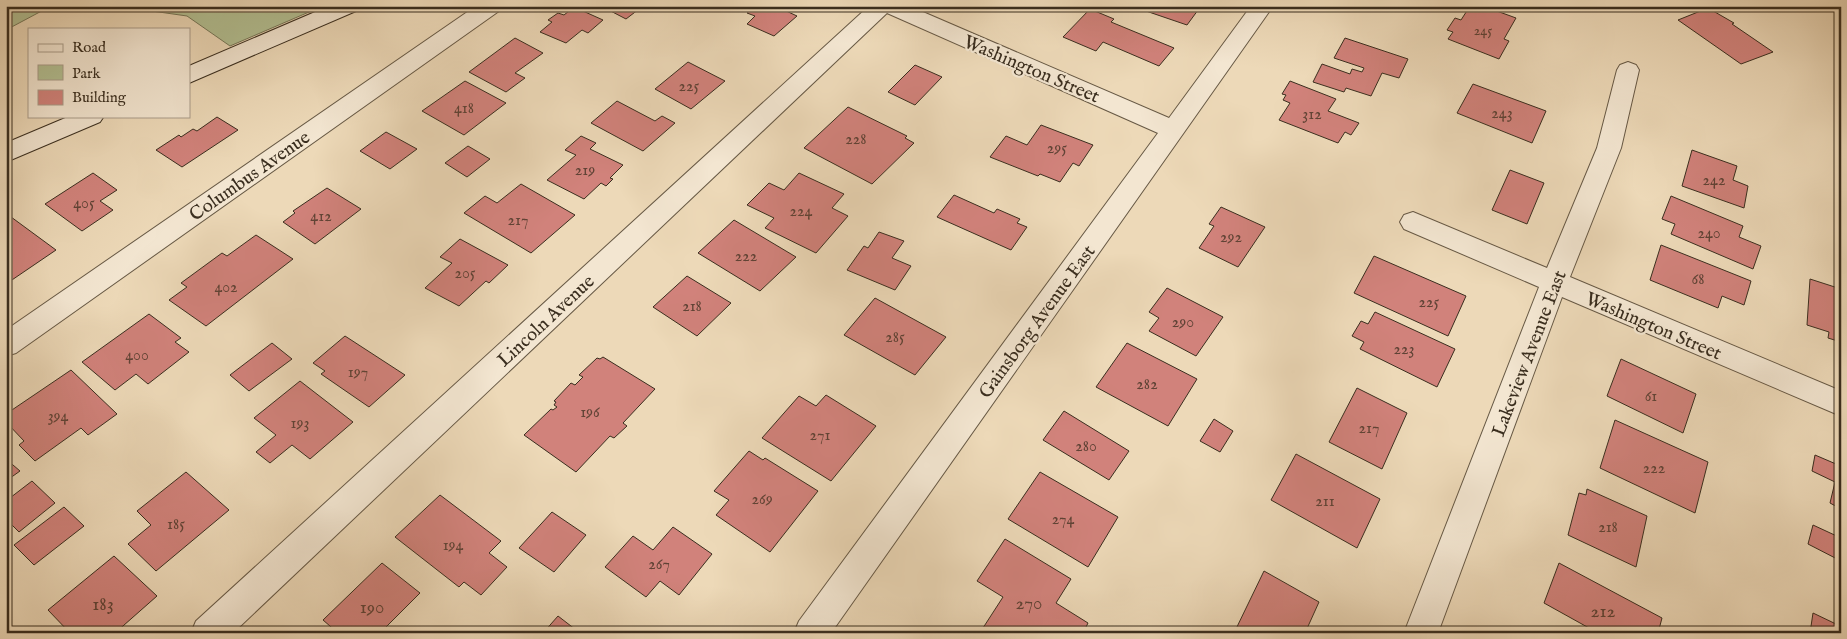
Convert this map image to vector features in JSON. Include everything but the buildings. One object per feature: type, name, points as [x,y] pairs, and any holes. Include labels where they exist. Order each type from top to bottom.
[{"type":"street","points":[[190,75],[348,6]]},
{"type":"street","name":"Columbus Avenue","points":[[6,344],[491,6]]},
{"type":"street","name":"Lincoln Avenue","points":[[208,633],[882,6]]},
{"type":"street","name":"Washington Street","points":[[890,6],[1174,130]]},
{"type":"street","name":"Gainsborg Avenue East","points":[[812,633],[1260,9]]},
{"type":"street","name":"Lakeview Avenue East","points":[[1421,633],[1554,283],[1609,148],[1628,70]]},
{"type":"street","points":[[6,153],[87,118]]},
{"type":"street","name":"Washington Street","points":[[1413,222],[1841,404]]},
{"type":"green space","points":[[6,6],[51,6],[6,30]]},
{"type":"green space","points":[[117,6],[323,6],[230,46],[187,16]]}]
